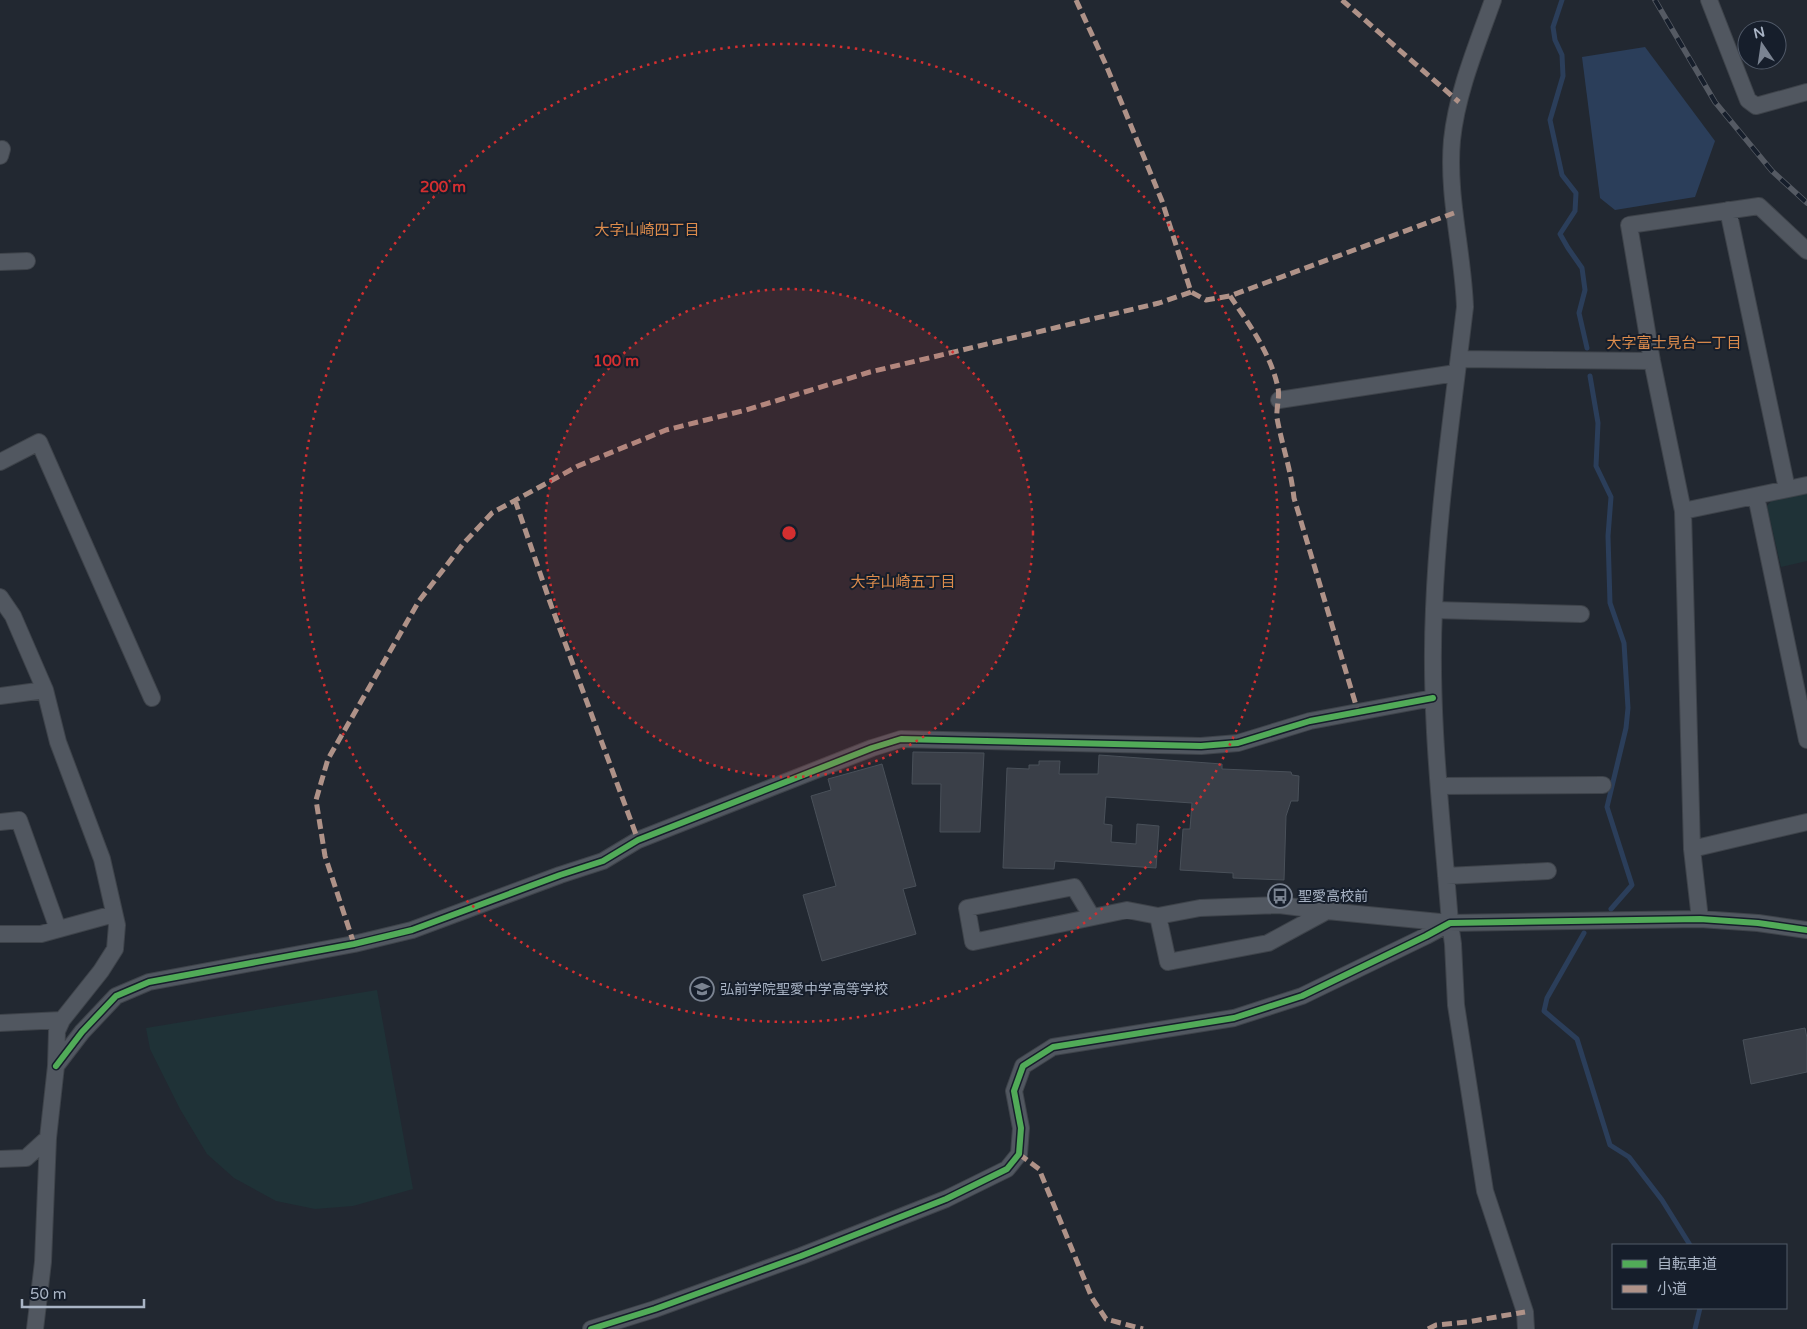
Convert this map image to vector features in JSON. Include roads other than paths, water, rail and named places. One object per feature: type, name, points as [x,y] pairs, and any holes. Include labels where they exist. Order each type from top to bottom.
[{"type":"street","points":[[1493,0],[1459,102],[1452,140],[1454,213],[1464,279],[1465,307],[1440,512],[1434,610],[1433,698],[1453,944],[1456,1005],[1485,1191],[1525,1312],[1526,1329]]},
{"type":"street","points":[[1709,0],[1748,100],[1756,106],[1807,92]]},
{"type":"street","points":[[1700,919],[1692,849],[1683,511],[1652,361],[1630,225],[1759,206],[1807,251]]},
{"type":"street","points":[[1728,210],[1787,490]]},
{"type":"street","points":[[0,262],[27,261]]},
{"type":"street","points":[[1279,400],[1458,366],[1652,361]]},
{"type":"street","points":[[0,462],[39,442],[152,698]]},
{"type":"street","points":[[1683,511],[1807,485]]},
{"type":"street","points":[[1756,496],[1807,740]]},
{"type":"street","points":[[0,597],[13,616],[45,690],[58,742],[102,859],[117,925],[115,949],[101,971],[62,1020],[57,1032],[56,1066],[48,1138],[43,1262],[35,1329]]},
{"type":"street","points":[[1434,610],[1581,614]]},
{"type":"street","points":[[0,696],[45,690]]},
{"type":"street","points":[[56,1066],[82,1032],[116,996],[149,982],[354,944],[412,930],[550,878],[603,861],[638,840],[872,748],[901,739],[1201,746],[1238,743],[1310,720],[1433,698]]},
{"type":"street","points":[[1440,786],[1603,785]]},
{"type":"street","points":[[0,822],[19,820],[58,929]]},
{"type":"street","points":[[1692,849],[1807,822]]},
{"type":"street","points":[[1446,876],[1548,871]]},
{"type":"street","points":[[1092,917],[1074,887],[967,908],[973,942],[1127,910],[1158,916],[1200,908],[1280,905],[1450,923],[1700,919],[1758,923],[1807,930]]},
{"type":"street","points":[[1158,916],[1168,962],[1268,943],[1327,911]]},
{"type":"street","points":[[0,934],[41,934],[114,914]]},
{"type":"street","points":[[591,1329],[655,1309],[801,1256],[946,1199],[1007,1169],[1019,1154],[1020,1128],[1014,1091],[1023,1066],[1052,1047],[1234,1018],[1302,996],[1450,923]]},
{"type":"street","points":[[0,1023],[62,1020]]},
{"type":"street","points":[[0,1159],[26,1158],[48,1138]]},
{"type":"water","points":[[1645,47],[1715,141],[1695,197],[1615,210],[1600,198],[1582,57]]},
{"type":"waterway","points":[[1562,0],[1553,27],[1555,40],[1562,55],[1563,76],[1550,120],[1562,175],[1576,193],[1575,211],[1560,234],[1582,268],[1585,290],[1579,313],[1587,348]]},
{"type":"waterway","points":[[1590,376],[1598,423],[1596,466],[1611,497],[1608,536],[1610,603],[1624,643],[1628,708],[1626,728],[1607,807],[1632,885],[1611,909]]},
{"type":"waterway","points":[[1584,933],[1547,998],[1544,1011],[1577,1039],[1610,1145],[1629,1157],[1662,1200],[1689,1244]]},
{"type":"waterway","points":[[1695,1329],[1700,1309]]},
{"type":"railway","points":[[1655,0],[1715,102],[1772,171],[1807,203]]},
{"type":"place","name":"聖愛高校前","points":[[1280,896]]},
{"type":"place","name":"弘前学院聖愛中学高等学校","points":[[702,989]]},
{"type":"district","name":"大字山崎四丁目","points":[[647,230]]},
{"type":"district","name":"大字富士見台一丁目","points":[[1674,343]]},
{"type":"district","name":"大字山崎五丁目","points":[[903,582]]}]
